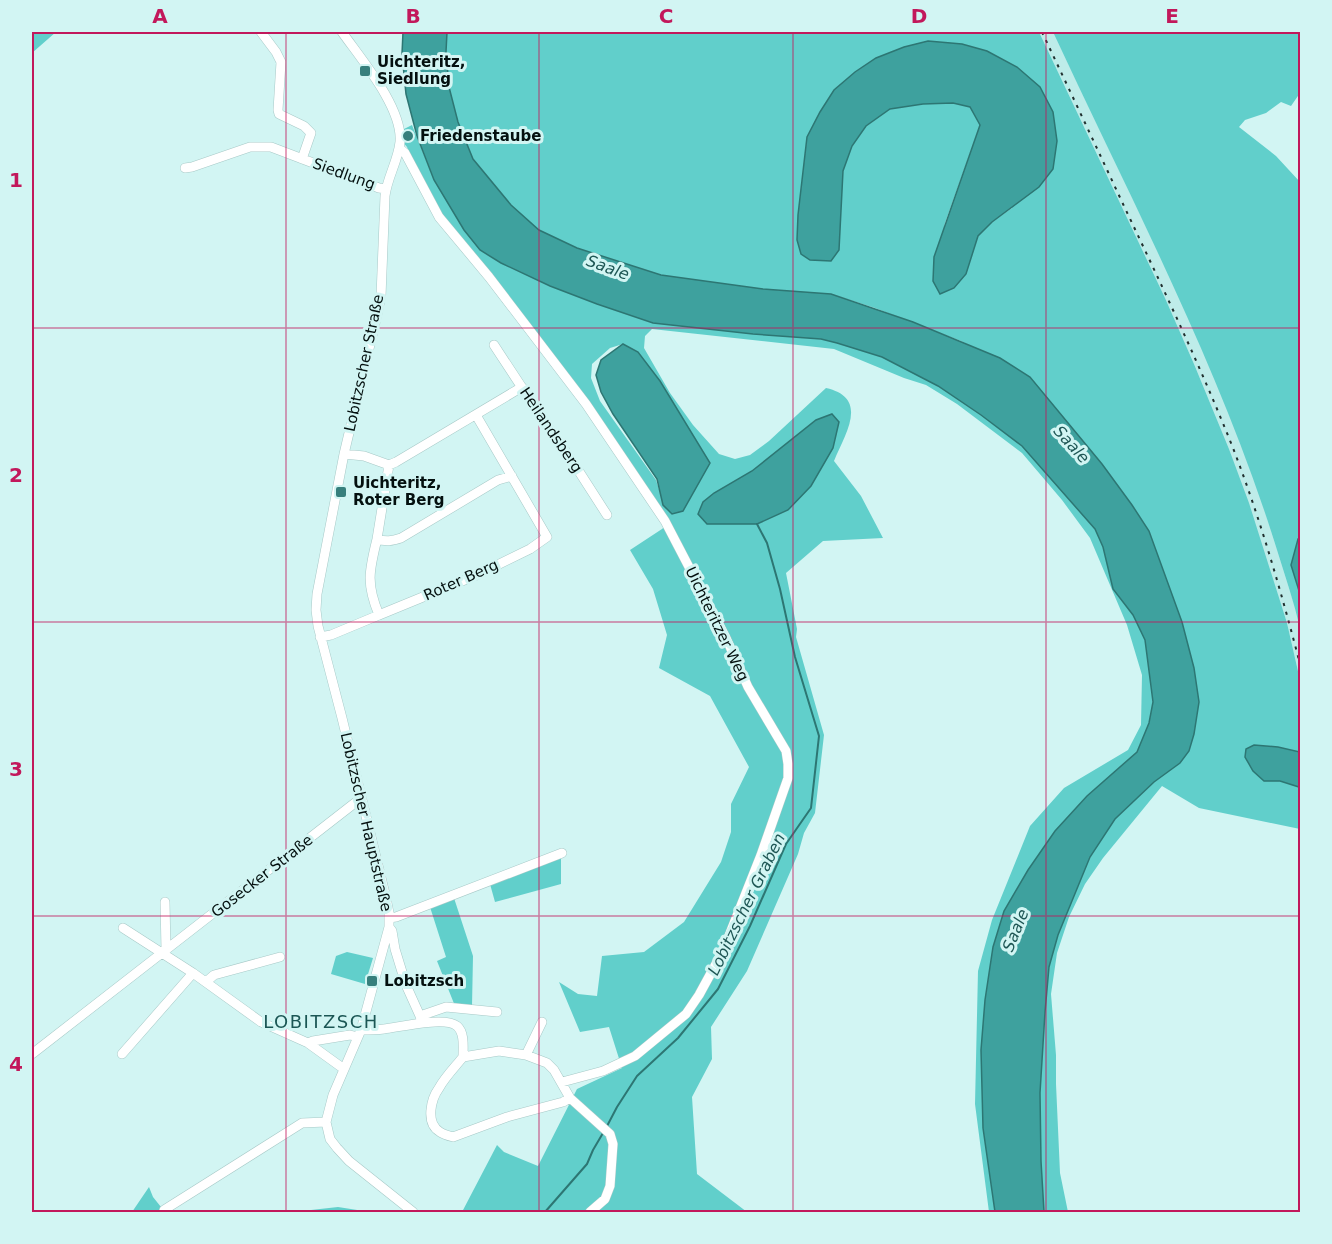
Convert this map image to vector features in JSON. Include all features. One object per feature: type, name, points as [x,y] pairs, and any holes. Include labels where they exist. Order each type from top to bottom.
[{"type":"street","name":"Siedlung","points":[[261,32],[281,62],[279,114],[304,126],[311,133],[302,159]]},
{"type":"street","name":"Lobitzscher Straße","points":[[320,638],[316,610],[317,594],[344,454],[381,296],[386,189],[399,148],[397,122],[388,99],[342,32]]},
{"type":"street","name":"Siedlung","points":[[185,168],[250,147],[271,147],[386,189]]},
{"type":"street","name":"Uichteritzer Weg","points":[[399,148],[405,153],[439,217],[489,277],[586,404],[665,521],[726,638],[748,687],[786,751],[788,778],[761,855],[723,951],[686,1014],[635,1056],[603,1071],[562,1082]]},
{"type":"street","name":"Heilandsberg","points":[[495,345],[607,514]]},
{"type":"street","points":[[344,454],[364,456],[389,465],[522,387]]},
{"type":"street","name":"Roter Berg","points":[[379,615],[479,574],[530,549],[548,537],[476,415]]},
{"type":"street","points":[[320,638],[379,615],[369,578],[389,465]]},
{"type":"street","points":[[377,539],[393,541],[400,538],[498,480],[512,476]]},
{"type":"street","name":"Lobitzscher Hauptstraße","points":[[320,638],[342,718],[386,898],[389,919],[359,1033],[333,1095],[326,1122]]},
{"type":"street","name":"Gosecker Straße","points":[[32,1054],[362,800]]},
{"type":"street","points":[[421,1019],[406,985],[395,950],[389,919],[562,853]]},
{"type":"street","points":[[164,951],[165,902]]},
{"type":"street","points":[[123,928],[164,951],[261,1022],[308,1043],[344,1069]]},
{"type":"street","points":[[206,982],[214,975],[280,957]]},
{"type":"street","points":[[122,1054],[193,973]]},
{"type":"street","points":[[308,1043],[381,1030],[421,1019],[446,1007],[497,1012]]},
{"type":"street","points":[[421,1019],[454,1024],[459,1028],[463,1038],[463,1057],[438,1089],[431,1108],[432,1121],[440,1132],[453,1137],[507,1117],[563,1102],[570,1098]]},
{"type":"street","points":[[526,1055],[542,1022]]},
{"type":"street","points":[[463,1057],[499,1051],[526,1055],[547,1063],[562,1082],[570,1098],[610,1134],[613,1144],[610,1186],[605,1199],[590,1212]]},
{"type":"street","points":[[164,1210],[302,1123],[326,1122],[330,1139],[349,1161],[413,1212]]},
{"type":"shaded area","points":[[32,32],[56,32],[32,53]]},
{"type":"shaded area","points":[[447,32],[1039,32],[1165,298],[1229,449],[1249,503],[1287,623],[1300,680],[1300,752],[1254,745],[1264,781],[1280,781],[1299,787],[1300,785],[1300,829],[1199,808],[1162,786],[1103,858],[1085,884],[1069,917],[1057,953],[1051,994],[1056,1055],[1060,1173],[1068,1212],[1044,1212],[1040,1093],[1049,967],[1058,935],[1090,857],[1115,819],[1154,782],[1180,762],[1189,751],[1199,702],[1149,531],[1102,464],[1030,377],[961,341],[831,294],[763,289],[661,275],[577,248],[539,230],[511,205],[473,159],[458,122],[449,87]],"holes":[[[928,41],[962,44],[987,51],[1017,67],[1012,208],[992,222],[978,236],[972,250],[941,294],[933,281],[945,223],[980,125],[970,107],[953,103],[923,104],[890,109],[866,126],[852,146],[843,171],[838,250],[797,240],[807,137],[834,90],[876,58]]]},
{"type":"shaded area","points":[[1039,32],[1053,32],[1209,364],[1261,499],[1299,620],[1300,680],[1287,623],[1229,449],[1165,298]]},
{"type":"shaded area","points":[[1053,32],[1300,32],[1300,93],[1291,106],[1281,102],[1266,113],[1245,120],[1239,127],[1276,156],[1300,182],[1300,539],[1298,539],[1291,565],[1300,594],[1300,628],[1255,483],[1202,351]]},
{"type":"shaded area","points":[[412,125],[434,180],[480,250],[501,263],[550,286],[653,323],[821,339],[882,357],[938,386],[1022,446],[1095,529],[1103,547],[1113,589],[1133,615],[1145,640],[1153,702],[1149,723],[1137,752],[1087,796],[1055,831],[1028,870],[1004,911],[993,947],[985,1000],[983,1128],[995,1212],[989,1212],[975,1104],[978,971],[992,920],[1030,826],[1064,788],[1128,750],[1141,725],[1142,675],[1127,625],[1090,538],[1062,500],[1022,453],[957,404],[926,385],[834,349],[652,329],[645,336],[644,348],[670,393],[693,425],[719,454],[735,459],[750,455],[769,441],[826,388],[839,393],[847,400],[851,408],[851,418],[834,461],[861,496],[883,538],[823,541],[786,573],[797,629],[796,637],[824,735],[815,813],[804,833],[798,854],[747,971],[711,1027],[712,1059],[692,1097],[697,1174],[747,1212],[462,1212],[497,1145],[504,1152],[538,1166],[577,1089],[622,1068],[609,1027],[580,1032],[559,982],[578,994],[597,996],[602,956],[644,952],[684,922],[721,862],[731,832],[731,804],[749,767],[710,696],[659,668],[667,635],[653,589],[630,550],[668,523],[638,473],[589,402],[442,215],[402,141],[402,130]],"holes":[[[623,344],[638,352],[660,381],[710,463],[664,505],[656,480],[600,401],[591,378],[592,364],[610,348]],[[816,420],[788,510],[757,524],[707,524],[714,493],[752,471]]]},
{"type":"shaded area","points":[[561,856],[561,884],[495,902],[490,884]]},
{"type":"shaded area","points":[[454,898],[473,956],[472,1006],[455,1006],[437,961],[446,957],[430,907]]},
{"type":"shaded area","points":[[347,952],[373,958],[365,984],[331,974],[336,956]]},
{"type":"shaded area","points":[[149,1187],[153,1197],[165,1212],[132,1212]]},
{"type":"shaded area","points":[[338,1207],[370,1212],[293,1212]]},
{"type":"water","name":"Saale","points":[[403,32],[447,32],[449,87],[458,122],[473,159],[511,205],[539,230],[577,248],[661,275],[763,289],[831,294],[913,322],[1000,358],[1030,377],[1102,464],[1149,531],[1182,622],[1194,668],[1199,702],[1189,751],[1180,763],[1154,782],[1115,819],[1090,857],[1058,935],[1049,967],[1040,1093],[1044,1212],[995,1212],[983,1128],[981,1050],[985,1000],[993,947],[1004,911],[1028,870],[1055,831],[1087,796],[1137,752],[1149,723],[1153,702],[1145,640],[1133,615],[1113,589],[1103,547],[1095,529],[1022,446],[938,386],[882,357],[821,339],[653,323],[550,286],[501,263],[480,250],[464,230],[434,180],[417,136],[406,94],[402,54]]},
{"type":"water","points":[[928,41],[962,44],[987,51],[1017,67],[1040,87],[1053,112],[1057,141],[1053,169],[1039,187],[992,222],[978,236],[966,274],[954,288],[940,294],[933,281],[934,257],[980,125],[970,107],[953,103],[923,104],[890,109],[866,126],[852,146],[843,171],[839,250],[831,261],[810,260],[801,254],[797,240],[807,137],[834,90],[876,58]]},
{"type":"water","points":[[623,344],[638,352],[660,381],[710,463],[683,511],[672,514],[663,505],[657,479],[613,414],[601,392],[596,375],[601,360]]},
{"type":"water","points":[[832,414],[839,422],[833,448],[811,486],[788,510],[757,524],[707,524],[698,514],[703,502],[714,493],[752,471],[816,420]]},
{"type":"water","points":[[1298,539],[1300,539],[1300,594],[1291,565]]},
{"type":"water","points":[[1254,745],[1300,752],[1299,787],[1280,781],[1264,781],[1253,771],[1245,757],[1246,749]]},
{"type":"waterway","name":"Lobitzscher Graben","points":[[606,1128],[637,1076],[678,1038],[718,989],[750,926],[786,844],[811,808],[819,736],[795,657],[767,543],[757,524]]},
{"type":"waterway","name":"Lobitzscher Graben","points":[[545,1212],[587,1164],[603,1133]]},
{"type":"railway","points":[[1042,32],[1166,294],[1233,448],[1278,582],[1300,664]]},
{"type":"place","name":"Uichteritz, Siedlung","points":[[365,71]]},
{"type":"place","name":"Friedenstaube","points":[[408,136]]},
{"type":"place","name":"Uichteritz, Roter Berg","points":[[341,492]]},
{"type":"place","name":"Lobitzsch","points":[[372,981]]},
{"type":"district","name":"LOBITZSCH","points":[[321,1022]]}]
